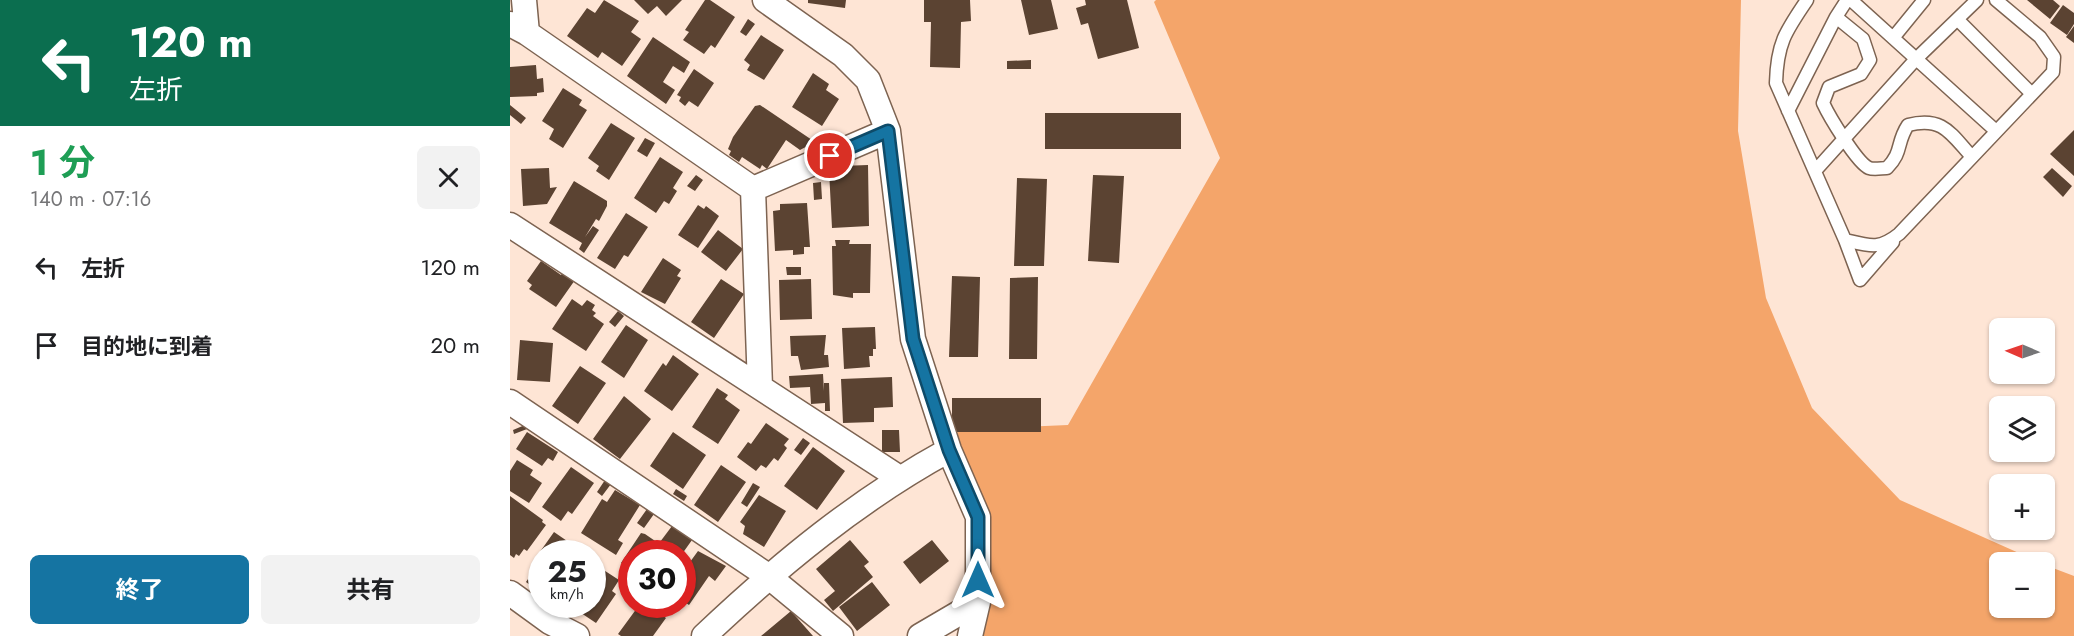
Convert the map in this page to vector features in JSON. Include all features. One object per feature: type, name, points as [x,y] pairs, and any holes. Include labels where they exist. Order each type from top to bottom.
[{"type":"street","points":[[524,0],[519,29],[753,189]]},
{"type":"street","points":[[765,0],[843,55],[868,80],[888,131],[913,339],[949,450],[978,517],[978,602],[970,636]]},
{"type":"street","points":[[753,189],[888,131]]},
{"type":"street","points":[[753,189],[760,387]]},
{"type":"street","points":[[510,225],[898,477]]},
{"type":"street","points":[[510,402],[768,576],[841,636]]},
{"type":"street","points":[[704,636],[768,576],[898,477],[949,450]]},
{"type":"street","points":[[510,593],[550,622],[577,636]]},
{"type":"street","points":[[920,636],[978,602]]},
{"type":"lane","points":[[1807,0],[1787,29],[1777,55],[1776,83],[1845,240],[1860,280],[1899,234],[2053,72],[2054,57],[2040,37],[1996,0]]},
{"type":"lane","points":[[1788,111],[1836,17],[1849,0],[1996,131]]},
{"type":"lane","points":[[1893,38],[1924,0]]},
{"type":"lane","points":[[1815,171],[1916,59],[1977,0]]},
{"type":"lane","points":[[1836,17],[1863,39],[1870,60],[1862,74],[1829,87],[1823,103],[1832,122],[1846,138],[1858,159],[1869,168],[1887,168],[1898,158],[1901,136],[1908,125],[1924,121],[1942,124],[1972,157]]},
{"type":"lane","points":[[1958,20],[2032,94]]},
{"type":"lane","points":[[1845,240],[1867,246],[1885,245],[1899,234]]},
{"type":"shaded area","points":[[1156,0],[1741,0],[1738,131],[1766,298],[1812,408],[1900,500],[2017,552],[1989,552],[1989,618],[2055,618],[2055,569],[2074,576],[2074,636],[960,636],[986,620],[957,430],[1068,425],[1220,158],[1154,2]]},
{"type":"building","points":[[604,0],[639,21],[631,32],[641,39],[622,66],[602,52],[598,58],[567,36],[587,8],[595,13]]},
{"type":"building","points":[[634,0],[682,0],[666,16],[657,6],[648,14]]},
{"type":"building","points":[[705,0],[710,0],[735,17],[715,48],[711,45],[704,54],[683,40],[689,32],[685,30]]},
{"type":"building","points":[[808,0],[846,0],[845,8],[808,3]]},
{"type":"building","points":[[924,0],[970,0],[971,21],[961,22],[960,68],[930,67],[931,22],[924,22]]},
{"type":"building","points":[[1021,0],[1051,0],[1058,29],[1029,35]]},
{"type":"building","points":[[1085,0],[1127,0],[1139,48],[1098,59],[1088,23],[1081,25],[1076,8],[1086,5]]},
{"type":"building","points":[[2027,0],[2053,0],[2060,6],[2050,19]]},
{"type":"building","points":[[2063,5],[2074,13],[2074,24],[2067,35],[2050,23]]},
{"type":"building","points":[[748,19],[755,24],[746,36],[740,32]]},
{"type":"building","points":[[2074,26],[2074,43],[2066,37]]},
{"type":"building","points":[[761,35],[784,50],[764,80],[747,70],[750,65],[744,60]]},
{"type":"building","points":[[653,37],[690,62],[684,73],[673,66],[663,82],[675,90],[666,104],[627,76]]},
{"type":"building","points":[[1031,60],[1031,69],[1007,69],[1007,61]]},
{"type":"building","points":[[536,65],[537,79],[543,78],[544,92],[537,93],[537,96],[510,97],[510,67]]},
{"type":"building","points":[[694,69],[714,83],[698,107],[689,101],[685,106],[679,101],[681,97],[677,95]]},
{"type":"building","points":[[813,73],[829,84],[826,90],[839,99],[822,126],[792,107]]},
{"type":"building","points":[[563,88],[582,100],[579,105],[587,110],[563,148],[549,139],[554,129],[542,121]]},
{"type":"building","points":[[510,105],[526,118],[521,124],[510,115]]},
{"type":"building","points":[[760,105],[815,142],[800,150],[786,140],[767,169],[762,165],[760,169],[742,157],[739,162],[729,155],[731,151],[728,149],[733,137],[755,106]]},
{"type":"building","points":[[1045,113],[1181,113],[1181,149],[1045,149]]},
{"type":"building","points":[[611,123],[635,138],[609,180],[596,171],[599,166],[588,158]]},
{"type":"building","points":[[2074,130],[2074,176],[2050,154]]},
{"type":"building","points":[[645,138],[655,143],[647,157],[637,151]]},
{"type":"building","points":[[660,157],[683,172],[673,188],[677,191],[669,204],[664,201],[656,213],[634,198]]},
{"type":"building","points":[[868,165],[869,226],[832,228],[829,170],[841,166]]},
{"type":"building","points":[[549,168],[550,188],[557,187],[547,204],[523,206],[521,169]]},
{"type":"building","points":[[2052,168],[2072,186],[2063,197],[2043,177]]},
{"type":"building","points":[[696,175],[703,180],[695,191],[687,186]]},
{"type":"building","points":[[1093,175],[1124,176],[1119,263],[1088,261]]},
{"type":"building","points":[[1017,178],[1047,179],[1044,266],[1014,266]]},
{"type":"building","points":[[574,181],[607,201],[607,206],[599,221],[596,219],[585,237],[593,226],[599,230],[584,253],[579,249],[582,243],[549,223]]},
{"type":"building","points":[[821,182],[822,199],[814,200],[813,183]]},
{"type":"building","points":[[807,203],[810,247],[804,247],[804,254],[793,255],[793,250],[775,251],[773,211],[780,210],[780,204]]},
{"type":"building","points":[[698,205],[704,209],[706,206],[719,216],[698,248],[678,235]]},
{"type":"building","points":[[626,213],[648,227],[628,257],[624,255],[615,269],[597,258]]},
{"type":"building","points":[[718,230],[743,249],[726,271],[701,252]]},
{"type":"building","points":[[835,240],[850,240],[849,244],[871,244],[870,293],[853,293],[853,298],[833,295],[832,246],[836,246]]},
{"type":"building","points":[[663,258],[681,270],[677,276],[681,278],[665,304],[641,292]]},
{"type":"building","points":[[541,261],[561,275],[563,272],[575,280],[556,307],[529,289],[532,285],[527,281]]},
{"type":"building","points":[[786,267],[801,267],[801,275],[787,275]]},
{"type":"building","points":[[952,276],[980,277],[978,357],[949,357]]},
{"type":"building","points":[[1038,277],[1037,359],[1009,359],[1010,278]]},
{"type":"building","points":[[721,279],[744,294],[714,338],[691,322]]},
{"type":"building","points":[[811,279],[812,319],[780,320],[779,280]]},
{"type":"building","points":[[572,299],[582,306],[587,300],[595,305],[592,310],[596,313],[593,316],[604,324],[586,351],[552,329]]},
{"type":"building","points":[[618,311],[624,316],[615,327],[609,322]]},
{"type":"building","points":[[626,325],[648,340],[624,378],[601,362]]},
{"type":"building","points":[[875,327],[876,349],[873,349],[873,356],[869,356],[870,367],[844,369],[842,328]]},
{"type":"building","points":[[826,335],[824,355],[828,355],[829,367],[801,370],[798,356],[791,356],[790,336]]},
{"type":"building","points":[[520,340],[553,343],[550,382],[517,380]]},
{"type":"building","points":[[673,355],[699,374],[672,411],[644,391],[663,363],[666,366]]},
{"type":"building","points":[[580,366],[606,383],[578,424],[552,406]]},
{"type":"building","points":[[823,374],[824,391],[824,383],[829,383],[830,411],[825,411],[825,403],[811,404],[810,387],[790,388],[789,376]]},
{"type":"building","points":[[892,377],[893,407],[874,408],[874,422],[843,423],[841,379]]},
{"type":"building","points":[[717,388],[728,395],[725,399],[740,410],[718,444],[692,427]]},
{"type":"building","points":[[624,396],[651,419],[620,459],[593,439]]},
{"type":"building","points":[[952,398],[1041,398],[1041,432],[952,432]]},
{"type":"building","points":[[766,423],[789,439],[784,445],[787,448],[778,461],[774,458],[766,468],[761,465],[756,471],[737,457],[748,442],[751,444]]},
{"type":"building","points":[[525,425],[527,429],[514,434],[513,430]]},
{"type":"building","points":[[882,430],[899,430],[900,452],[882,452]]},
{"type":"building","points":[[527,432],[558,452],[553,461],[548,458],[542,466],[516,449]]},
{"type":"building","points":[[673,432],[706,455],[683,489],[650,466]]},
{"type":"building","points":[[803,438],[810,443],[801,455],[794,450]]},
{"type":"building","points":[[813,447],[845,471],[817,510],[784,486]]},
{"type":"building","points":[[517,460],[533,470],[530,475],[542,483],[529,503],[510,491],[510,471]]},
{"type":"building","points":[[721,465],[746,482],[718,522],[694,505]]},
{"type":"building","points":[[571,467],[594,483],[572,514],[568,511],[561,521],[542,507]]},
{"type":"building","points":[[605,480],[611,484],[602,496],[597,492]]},
{"type":"building","points":[[753,483],[760,487],[747,507],[741,503]]},
{"type":"building","points":[[676,489],[687,496],[684,501],[673,494]]},
{"type":"building","points":[[615,490],[640,505],[618,540],[616,555],[606,549],[606,540],[592,540],[581,533],[602,499],[607,502]]},
{"type":"building","points":[[759,495],[786,511],[764,547],[743,534],[745,526],[740,522]]},
{"type":"building","points":[[510,496],[543,520],[542,522],[546,525],[535,540],[528,540],[527,551],[524,549],[519,556],[516,554],[514,558],[510,555]]},
{"type":"building","points":[[647,509],[654,514],[644,528],[637,523]]},
{"type":"building","points":[[672,526],[692,540],[662,540]]},
{"type":"building","points":[[554,532],[566,540],[548,540]]},
{"type":"building","points":[[641,533],[654,540],[636,540]]},
{"type":"building","points":[[850,540],[869,562],[864,566],[873,577],[833,611],[824,600],[835,591],[816,569]]},
{"type":"building","points":[[932,540],[949,561],[920,584],[903,562]]},
{"type":"building","points":[[698,551],[726,566],[715,581],[709,576],[696,595],[696,554]]},
{"type":"building","points":[[606,572],[618,579],[612,591],[616,594],[606,608]]},
{"type":"building","points":[[872,582],[890,605],[857,631],[839,607]]},
{"type":"building","points":[[791,611],[813,636],[761,636]]},
{"type":"building","points":[[588,618],[599,618],[596,623]]},
{"type":"building","points":[[630,618],[666,618],[653,636],[621,636],[618,634]]},
{"type":"route","points":[[830,156],[888,131],[913,339],[949,450],[978,517],[978,580]]}]
